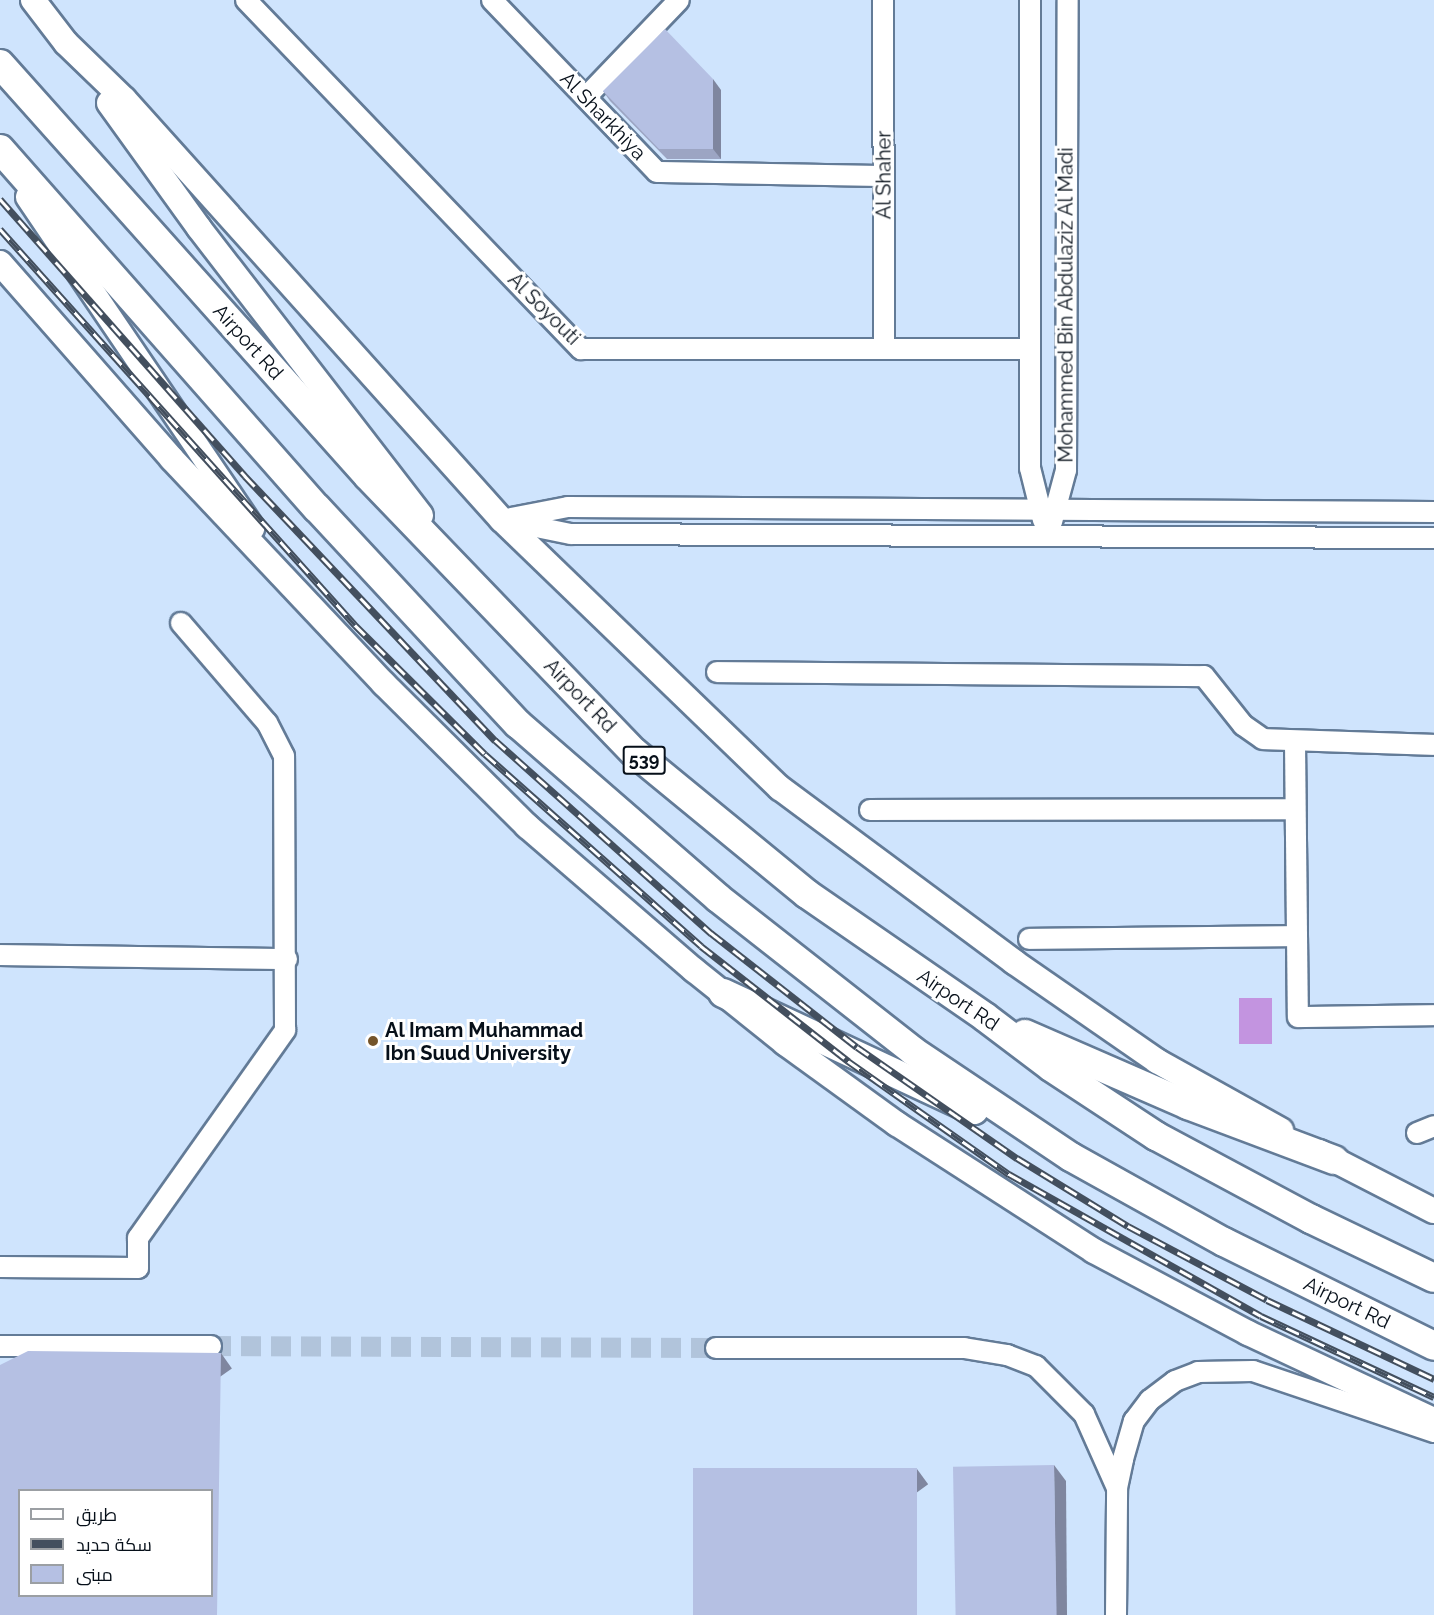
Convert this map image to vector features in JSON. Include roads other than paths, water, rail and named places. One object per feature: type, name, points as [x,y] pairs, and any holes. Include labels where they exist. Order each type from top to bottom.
[{"type":"highway","name":"Airport Rd","points":[[0,64],[368,476],[493,607],[644,759],[807,894],[985,1017],[1051,1067],[1156,1136],[1311,1219],[1434,1278]]},
{"type":"highway","name":"Airport Rd","points":[[0,149],[317,508],[518,724],[718,898],[885,1029],[1071,1157],[1224,1242],[1434,1346]]},
{"type":"highway","points":[[723,993],[852,1050],[1071,1157]]},
{"type":"highway","points":[[985,1017],[1188,1105],[1334,1160]]},
{"type":"main road","points":[[33,0],[199,228],[493,607]]},
{"type":"main road","points":[[66,43],[124,99],[502,520],[780,788],[1014,962],[1157,1061],[1334,1160],[1434,1211]]},
{"type":"main road","points":[[0,159],[286,580]]},
{"type":"main road","points":[[0,263],[172,459],[286,580],[527,826],[723,993],[897,1124],[1094,1251],[1248,1333],[1434,1420]]},
{"type":"street","name":"Al Soyouti","points":[[246,0],[581,349],[1028,349]]},
{"type":"street","name":"Al Sharkhiya","points":[[492,0],[657,172],[884,176]]},
{"type":"street","points":[[586,97],[679,0]]},
{"type":"street","name":"Al Shaher","points":[[883,0],[884,349]]},
{"type":"street","name":"Mohammed Bin Abdulaziz Al Madi","points":[[1030,0],[1028,349],[1030,468],[1047,510],[1049,536]]},
{"type":"street","name":"Mohammed Bin Abdulaziz Al Madi","points":[[1047,510],[1066,470],[1068,0]]},
{"type":"street","points":[[502,520],[568,507],[1434,512]]},
{"type":"street","points":[[502,520],[571,534],[1434,538]]},
{"type":"street","points":[[0,1267],[138,1268],[138,1238],[282,1037],[287,1018],[284,756],[267,723],[182,623]]},
{"type":"street","points":[[717,672],[1204,676],[1243,725],[1263,739],[1295,742],[1434,745]]},
{"type":"street","points":[[1295,742],[1294,936],[1298,1017],[1434,1015]]},
{"type":"street","points":[[870,810],[1293,809]]},
{"type":"street","points":[[1029,939],[1294,936]]},
{"type":"street","points":[[0,955],[287,959]]},
{"type":"street","points":[[0,1346],[211,1346]]},
{"type":"street","points":[[716,1348],[964,1348],[1007,1354],[1036,1366],[1084,1414],[1118,1488]]},
{"type":"street","points":[[1124,1611],[1119,1573],[1118,1488],[1134,1421],[1150,1400],[1175,1381],[1198,1372],[1253,1371],[1434,1432]]},
{"type":"tunnel","points":[[211,1346],[716,1348]]},
{"type":"railway","points":[[0,199],[245,476],[495,740],[711,933],[857,1047],[1017,1158],[1128,1226],[1267,1300],[1434,1379]]},
{"type":"railway","points":[[0,229],[355,625],[485,754],[701,946],[848,1061],[1009,1174],[1261,1316],[1434,1397]]},
{"type":"place","name":"Al Imam Muhammad Ibn Suud University","points":[[373,1041]]}]
